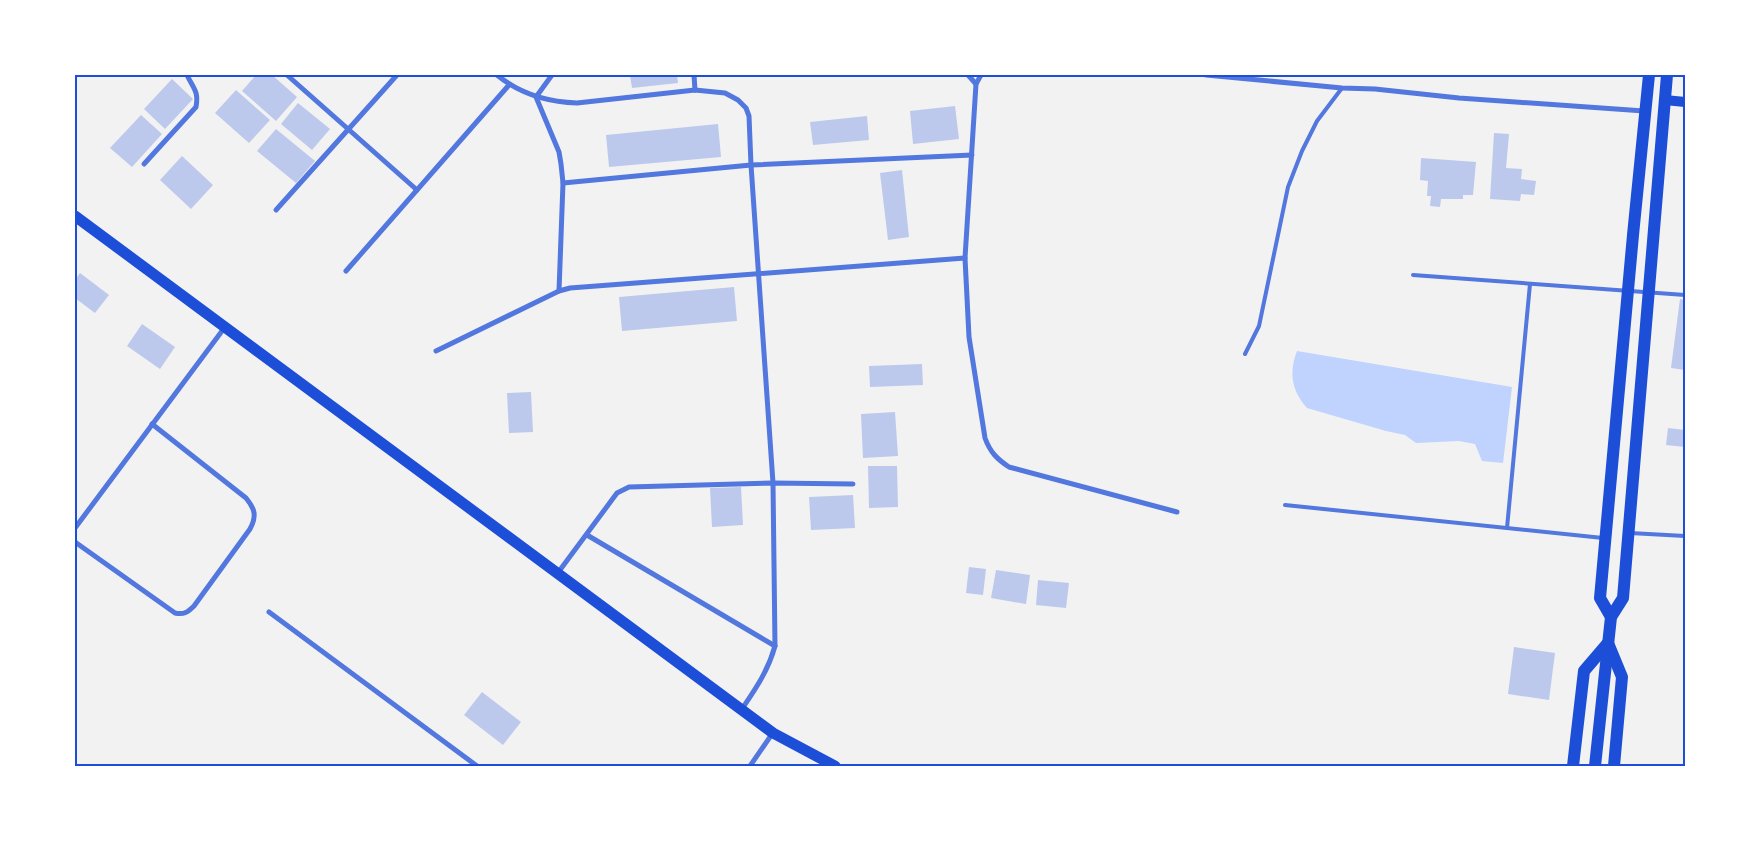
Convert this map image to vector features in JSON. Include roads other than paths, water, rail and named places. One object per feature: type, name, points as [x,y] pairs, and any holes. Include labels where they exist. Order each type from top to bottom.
[{"type":"highway","points":[[1611,617],[1600,598],[1649,75]]},
{"type":"highway","points":[[1595,766],[1611,617],[1623,598],[1668,75]]},
{"type":"highway","points":[[1574,766],[1584,671],[1608,643]]},
{"type":"highway","points":[[1608,643],[1622,676],[1614,766]]},
{"type":"main road","points":[[1665,100],[1685,102]]},
{"type":"main road","points":[[75,216],[225,327],[561,569],[773,732],[835,766]]},
{"type":"street","points":[[144,164],[196,107],[195,89],[186,75]]},
{"type":"street","points":[[287,75],[417,190]]},
{"type":"street","points":[[276,210],[398,75]]},
{"type":"street","points":[[497,75],[509,85],[525,94],[558,103],[576,103],[694,90],[725,93],[738,100],[746,108],[749,116],[773,483],[775,646],[770,664],[742,709]]},
{"type":"street","points":[[536,97],[552,75]]},
{"type":"street","points":[[694,75],[694,90]]},
{"type":"street","points":[[968,75],[976,84]]},
{"type":"street","points":[[981,75],[976,84],[965,258],[969,337],[985,438],[989,449],[997,459],[1009,467],[1177,512]]},
{"type":"street","points":[[1206,75],[1459,98],[1646,111]]},
{"type":"street","points":[[346,271],[509,85]]},
{"type":"street","points":[[536,97],[559,152],[563,183],[559,291]]},
{"type":"street","points":[[563,183],[751,165],[972,155]]},
{"type":"street","points":[[436,351],[559,291],[584,286],[965,258]]},
{"type":"street","points":[[75,528],[225,327]]},
{"type":"street","points":[[75,542],[175,613],[182,614],[188,613],[194,606],[250,529],[254,522],[255,514],[253,506],[246,498],[152,424]]},
{"type":"street","points":[[561,569],[617,492],[629,487],[773,483],[853,484]]},
{"type":"street","points":[[586,535],[775,646]]},
{"type":"street","points":[[269,612],[473,765]]},
{"type":"street","points":[[750,766],[773,732]]},
{"type":"lane","points":[[1244,354],[1259,326],[1288,187],[1302,151],[1317,122],[1342,88]]},
{"type":"lane","points":[[1413,275],[1685,295]]},
{"type":"lane","points":[[1507,528],[1530,284]]},
{"type":"lane","points":[[1285,506],[1606,538]]},
{"type":"lane","points":[[1628,533],[1685,536]]},
{"type":"water","points":[[1297,351],[1512,387],[1503,463],[1482,461],[1475,444],[1459,441],[1416,443],[1405,435],[1307,408],[1298,394],[1293,381],[1293,366]]}]
